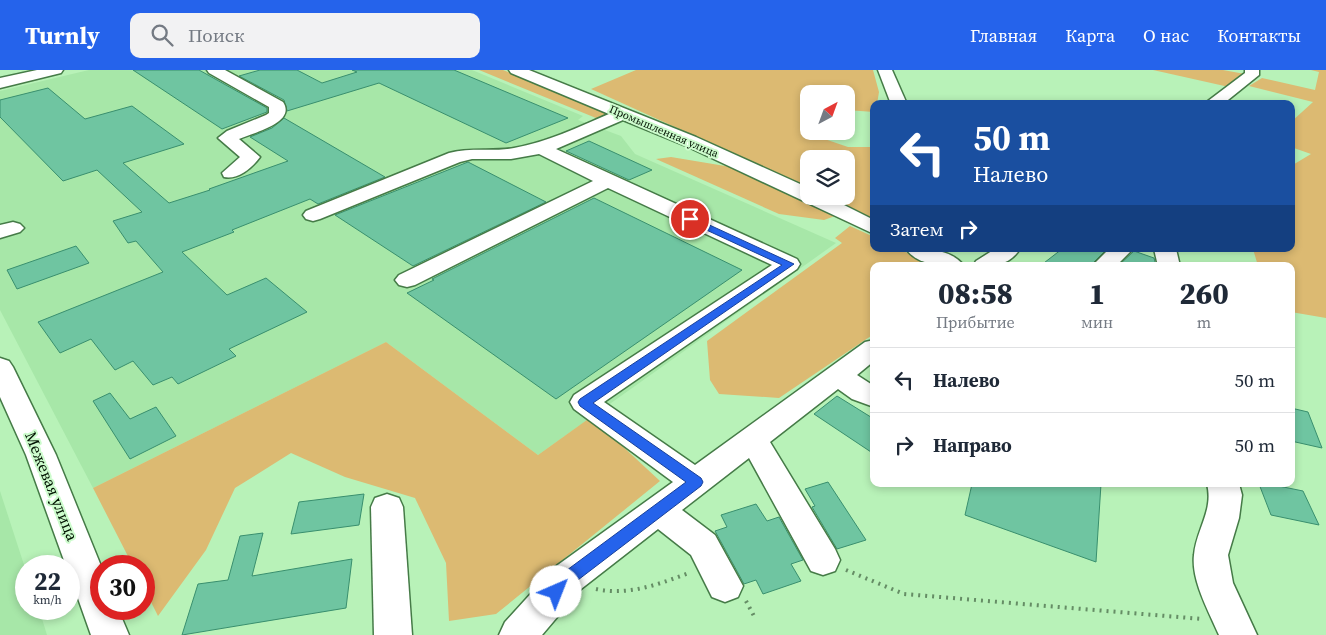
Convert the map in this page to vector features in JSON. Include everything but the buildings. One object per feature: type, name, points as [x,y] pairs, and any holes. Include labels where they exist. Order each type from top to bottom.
[{"type":"street","points":[[0,83],[56,70]]},
{"type":"street","points":[[214,70],[277,105],[277,114],[269,122],[241,130],[227,138],[251,157],[231,173]]},
{"type":"street","name":"Промышленная улица","points":[[516,70],[690,141],[800,192]]},
{"type":"street","points":[[885,70],[897,100]]},
{"type":"street","points":[[1217,100],[1252,74],[1252,70]]},
{"type":"street","points":[[314,215],[455,157],[472,154],[511,154],[542,148],[623,114]]},
{"type":"street","points":[[542,148],[561,160],[790,264],[584,402],[696,482]]},
{"type":"street","points":[[407,280],[607,180]]},
{"type":"street","name":"Промышленная улица","points":[[827,205],[870,226]]},
{"type":"street","points":[[923,252],[945,262]]},
{"type":"street","points":[[990,262],[1004,252]]},
{"type":"street","points":[[1107,262],[1119,252]]},
{"type":"street","points":[[518,635],[568,578],[870,351]]},
{"type":"street","name":"Межевая улица","points":[[1,370],[41,455],[110,635]]},
{"type":"street","points":[[838,375],[870,395]]},
{"type":"street","points":[[752,440],[823,560]]},
{"type":"street","points":[[1224,487],[1226,495],[1222,518],[1211,555],[1215,583],[1234,628]]},
{"type":"street","points":[[387,507],[393,635]]},
{"type":"street","points":[[658,511],[704,545],[719,575]]},
{"type":"path","points":[[823,560],[904,594],[1234,628]]},
{"type":"path","points":[[592,588],[606,592],[627,591],[664,582],[719,575]]},
{"type":"shaded area","points":[[89,70],[472,70],[583,116],[578,120],[621,136],[635,154],[836,243],[538,455],[386,342],[93,488],[0,310],[0,91]]},
{"type":"shaded area","points":[[479,70],[503,70],[610,113],[596,118]]},
{"type":"shaded area","points":[[636,70],[873,70],[879,92],[878,100],[870,100],[870,112],[855,111],[855,85],[800,85],[800,140],[827,140],[848,147],[870,147],[870,217],[845,205],[855,205],[855,150],[800,150],[800,184],[591,89]]},
{"type":"shaded area","points":[[1153,70],[1223,70],[1245,74],[1229,87]]},
{"type":"shaded area","points":[[1311,70],[1326,70],[1326,318],[1295,313],[1295,262],[1257,262],[1254,252],[1295,252],[1295,164],[1311,154],[1295,148],[1295,118],[1313,102],[1249,86],[1262,78],[1315,90],[1319,72]]},
{"type":"shaded area","points":[[671,157],[731,167],[800,200],[800,205],[812,205],[835,216],[824,220],[779,214],[656,159]]},
{"type":"shaded area","points":[[850,226],[870,235],[870,252],[906,252],[927,262],[870,262],[870,337],[779,398],[719,394],[710,380],[707,341],[842,243],[835,238]]},
{"type":"shaded area","points":[[386,342],[538,455],[591,417],[660,481],[496,614],[449,621],[446,563],[415,498],[345,477],[291,453],[235,488],[206,550],[158,616],[155,610],[155,555],[127,555],[93,488]]},
{"type":"shaded area","points":[[0,491],[21,555],[15,555],[15,620],[42,620],[47,635],[0,635]]},
{"type":"route","points":[[556,592],[568,578],[696,482],[584,402],[790,264],[690,219]]}]
